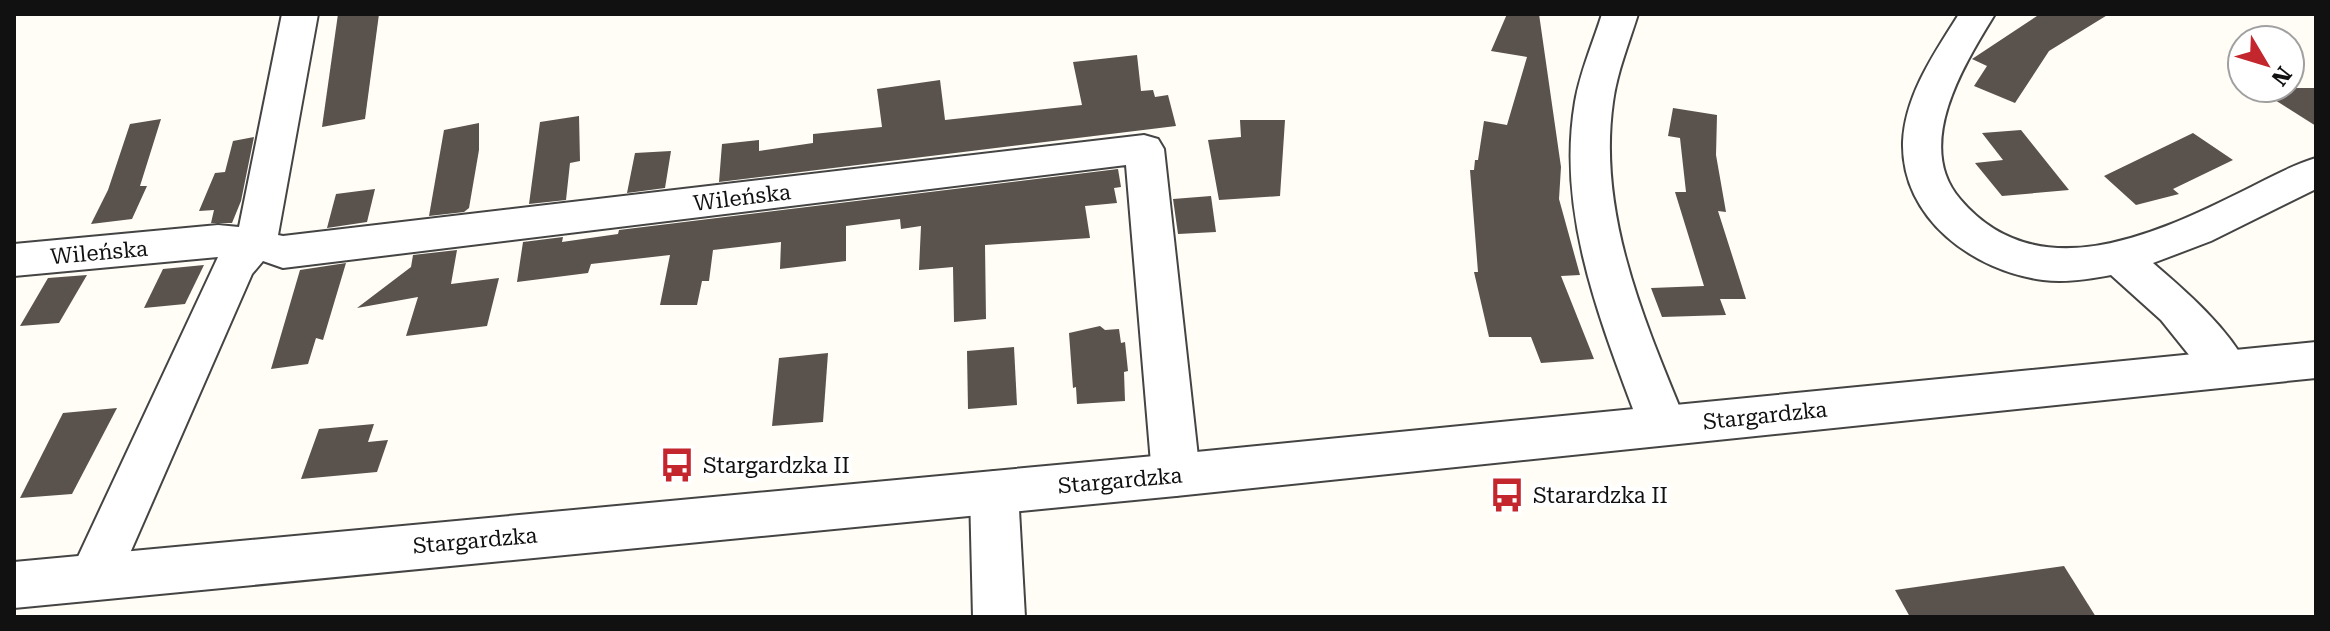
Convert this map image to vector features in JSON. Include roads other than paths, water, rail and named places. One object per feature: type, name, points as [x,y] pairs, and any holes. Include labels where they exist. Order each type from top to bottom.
[{"type":"street","points":[[95,576],[234,266],[254,243],[261,222],[300,14]]},
{"type":"street","points":[[1620,14],[1594,101],[1590,163],[1592,196],[1614,285],[1663,425]]},
{"type":"street","points":[[1977,14],[1948,61],[1930,107],[1923,140],[1923,168],[1933,194],[1949,217],[1977,240],[2043,264],[2119,258],[2225,219],[2316,172]]},
{"type":"street","name":"Wileńska","points":[[14,260],[218,241],[254,243],[283,252],[1144,149],[1176,475]]},
{"type":"street","points":[[2119,258],[2176,308],[2226,368]]},
{"type":"street","name":"Stargardzka","points":[[14,585],[1176,475],[2316,360]]},
{"type":"street","points":[[994,492],[999,617]]},
{"type":"place","name":"Stargardzka II","points":[[677,465]]},
{"type":"place","name":"Starardzka II","points":[[1507,495]]}]
